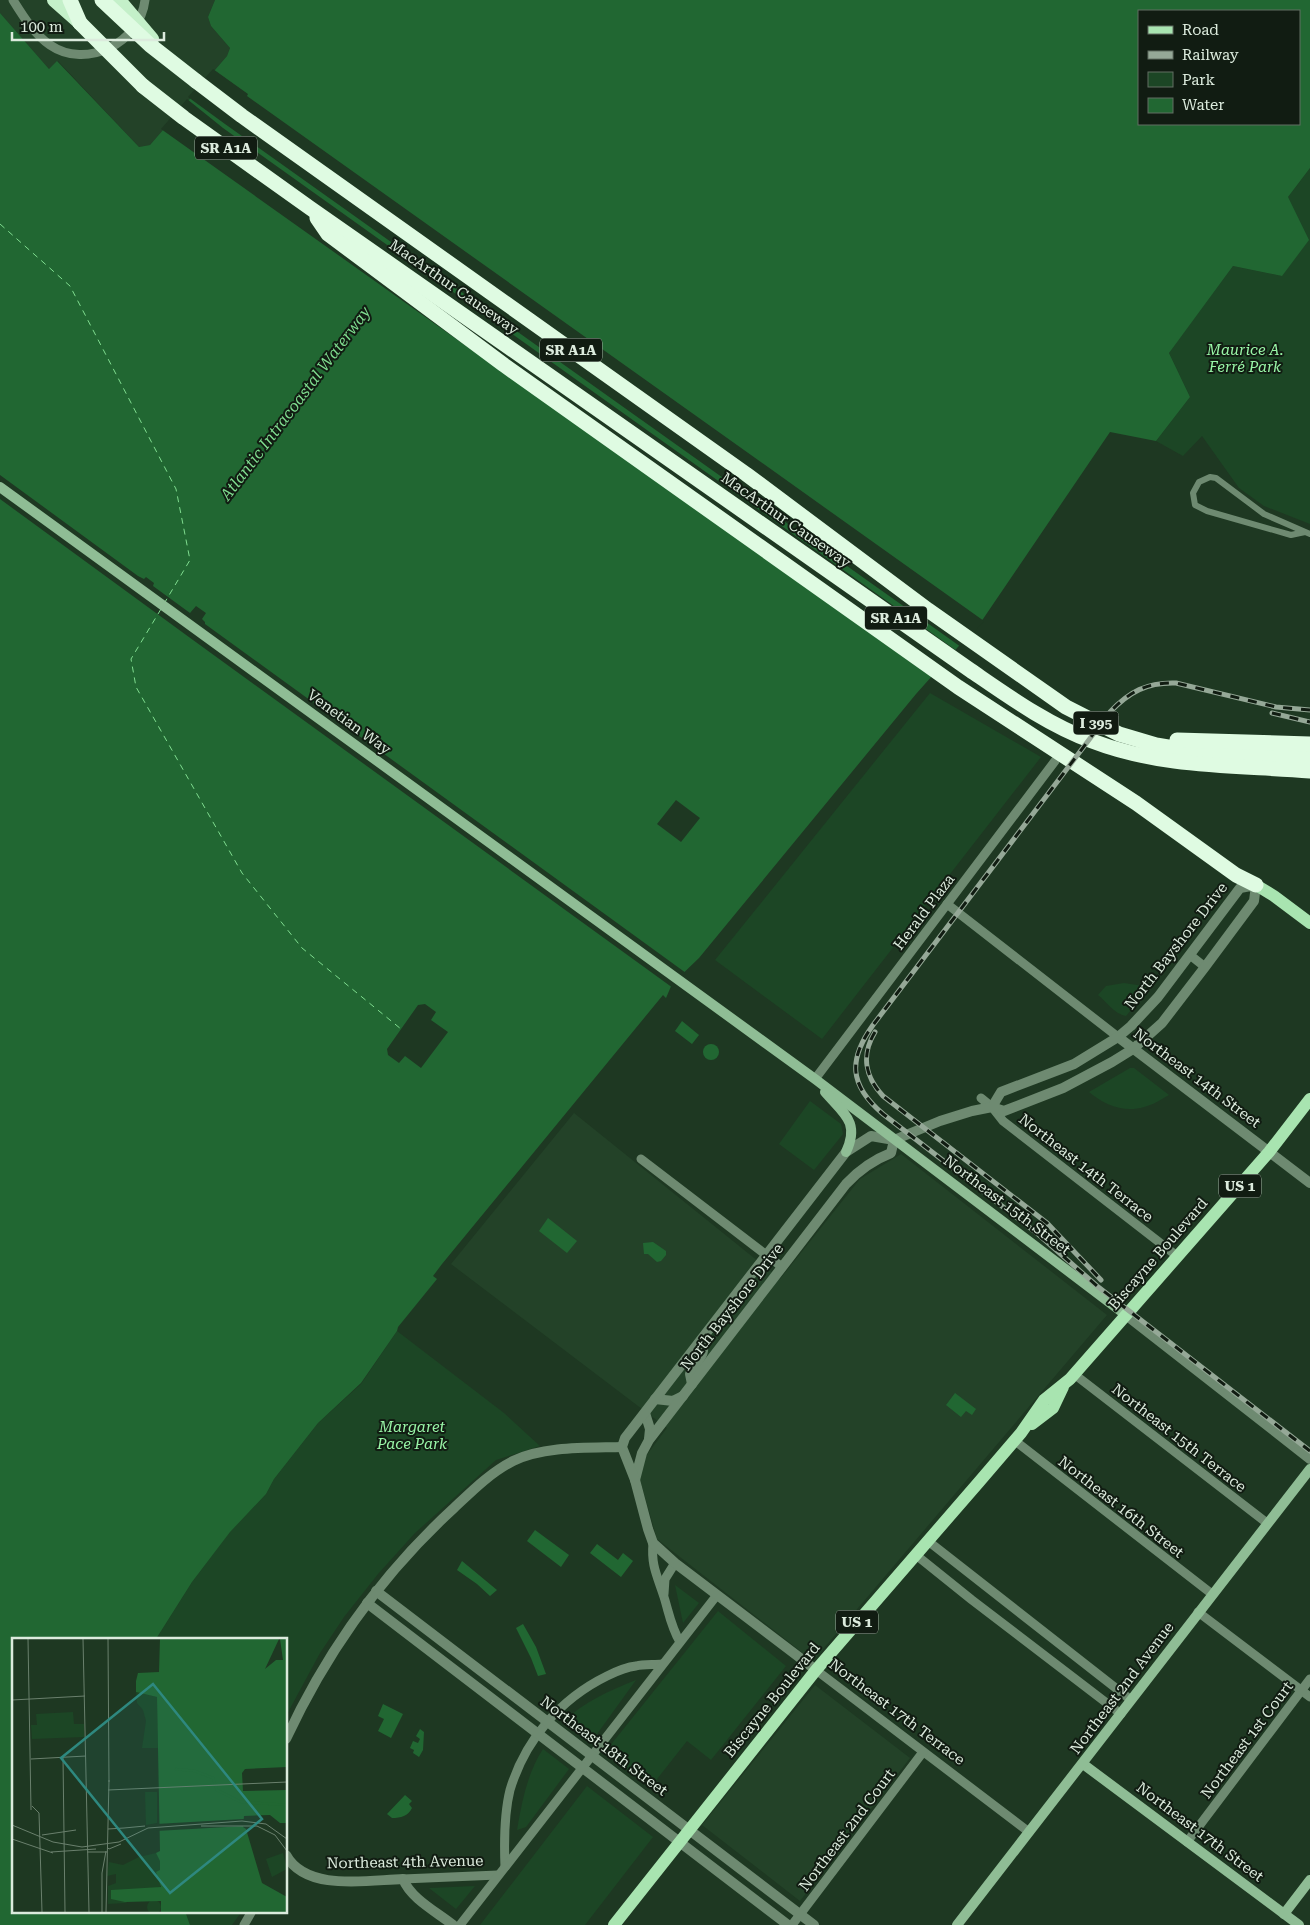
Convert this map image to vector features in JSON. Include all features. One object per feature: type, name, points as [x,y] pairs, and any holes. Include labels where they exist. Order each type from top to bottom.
[{"type":"highway","name":"MacArthur Causeway","points":[[54,0],[80,23],[143,86],[184,118],[970,670],[1022,704]]},
{"type":"highway","points":[[70,0],[80,23]]},
{"type":"highway","points":[[102,0],[150,45],[196,81]]},
{"type":"highway","name":"MacArthur Causeway","points":[[119,0],[153,39],[196,81],[249,121],[746,474],[984,650],[1066,707],[1112,731]]},
{"type":"highway","points":[[310,208],[328,234],[473,342],[958,688],[1136,802],[1236,875],[1256,886]]},
{"type":"highway","name":"I 395","points":[[1022,704],[1083,738],[1145,757],[1195,764],[1310,771]]},
{"type":"highway","points":[[1112,731],[1127,730],[1175,740],[1310,744]]},
{"type":"highway","name":"I 395","points":[[1112,731],[1143,742],[1177,749],[1310,758]]},
{"type":"main road","name":"Venetian Way","points":[[0,487],[681,981]]},
{"type":"main road","points":[[1256,886],[1274,896],[1310,923]]},
{"type":"main road","name":"Northeast 15th Street","points":[[681,981],[918,1156],[1126,1315]]},
{"type":"main road","points":[[815,1079],[852,1127],[852,1140],[846,1152]]},
{"type":"main road","name":"Biscayne Boulevard","points":[[614,1925],[816,1670],[1018,1437],[1044,1400],[1070,1378],[1126,1315],[1269,1152],[1310,1099]]},
{"type":"main road","name":"Northeast 2nd Avenue","points":[[957,1925],[1310,1469]]},
{"type":"main road","name":"Northeast 17th Street","points":[[1083,1764],[1299,1925]]},
{"type":"main road","points":[[1284,1914],[1310,1880]]},
{"type":"street","points":[[13,0],[40,38],[56,49],[74,55],[100,51],[119,43],[135,25],[142,12],[144,0]]},
{"type":"street","points":[[1204,478],[1222,480],[1257,509],[1307,533],[1290,535],[1207,512],[1195,505],[1193,499],[1195,487],[1204,478]]},
{"type":"street","name":"Herald Plaza","points":[[815,1079],[1055,761]]},
{"type":"street","name":"North Bayshore Drive","points":[[622,1446],[625,1438],[846,1152],[870,1136],[894,1140],[940,1121],[992,1107],[1004,1111],[1063,1088],[1133,1049],[1162,1023],[1205,967],[1254,901],[1256,886],[1240,888],[1148,1009],[1118,1037],[1074,1064],[1001,1092],[992,1107]]},
{"type":"street","name":"Northeast 14th Street","points":[[947,904],[1133,1049],[1310,1183]]},
{"type":"street","points":[[1190,955],[1205,967]]},
{"type":"street","name":"Northeast 14th Terrace","points":[[981,1098],[992,1107],[1003,1121],[1177,1256]]},
{"type":"street","name":"North Bayshore Drive","points":[[636,1480],[642,1452],[649,1440],[846,1184],[857,1172],[877,1158],[891,1153],[894,1140]]},
{"type":"street","points":[[641,1158],[782,1267]]},
{"type":"street","name":"Northeast 15th Street","points":[[1126,1315],[1310,1459]]},
{"type":"street","points":[[692,1384],[690,1374],[703,1356],[705,1348],[702,1339]]},
{"type":"street","name":"Northeast 15th Terrace","points":[[1070,1378],[1267,1523]]},
{"type":"street","points":[[655,1399],[673,1401],[684,1395]]},
{"type":"street","points":[[645,1413],[650,1429],[649,1440]]},
{"type":"street","name":"Northeast 16th Street","points":[[1018,1437],[1212,1594]]},
{"type":"street","points":[[288,1735],[310,1689],[338,1643],[376,1591],[424,1536],[485,1480],[514,1460],[532,1454],[564,1449],[622,1446],[636,1480],[653,1543],[652,1560],[657,1581],[664,1596],[672,1630],[680,1642]]},
{"type":"street","points":[[928,1541],[1131,1700]]},
{"type":"street","name":"Northeast 17th Terrace","points":[[653,1543],[675,1563],[1029,1832]]},
{"type":"street","points":[[916,1555],[1121,1714]]},
{"type":"street","points":[[664,1596],[665,1579],[675,1563]]},
{"type":"street","name":"Northeast 18th Street","points":[[376,1591],[814,1925]]},
{"type":"street","name":"Northeast 4th Avenue","points":[[460,1925],[717,1595]]},
{"type":"street","name":"Northeast 18th Street","points":[[367,1603],[788,1925]]},
{"type":"street","points":[[1198,1612],[1310,1697]]},
{"type":"street","name":"Northeast 4th Avenue","points":[[505,1867],[507,1812],[510,1792],[526,1753],[548,1721],[556,1711],[573,1697],[597,1681],[635,1666],[662,1664]]},
{"type":"street","points":[[474,1686],[484,1673]]},
{"type":"street","name":"Northeast 1st Court","points":[[1187,1842],[1310,1680]]},
{"type":"street","name":"Northeast 2nd Court","points":[[792,1925],[923,1752]]},
{"type":"street","name":"Northeast 4th Avenue","points":[[288,1860],[299,1870],[318,1879],[333,1881],[498,1876]]},
{"type":"street","points":[[403,1879],[406,1887],[412,1893],[453,1925]]},
{"type":"street","points":[[244,1925],[251,1912]]},
{"type":"shaded area","points":[[0,0],[215,0],[208,17],[211,26],[230,48],[227,56],[150,145],[139,147],[58,61],[49,69],[0,13]]},
{"type":"shaded area","points":[[574,1113],[780,1279],[860,1179],[901,1154],[1107,1315],[813,1661],[657,1539],[640,1480],[646,1456],[667,1428],[451,1264]]},
{"type":"shaded area","points":[[815,1685],[910,1758],[800,1901],[702,1825]]},
{"type":"green space","name":"Maurice A. Ferré Park","points":[[1310,168],[1310,524],[1264,506],[1239,488],[1202,436],[1183,456],[1156,441],[1190,397],[1169,353],[1171,349],[1233,266],[1282,276],[1288,197]]},
{"type":"green space","points":[[930,693],[1041,757],[822,1039],[715,960]]},
{"type":"green space","points":[[1124,983],[1150,987],[1126,1016],[1114,1010],[1098,995],[1106,986]]},
{"type":"green space","points":[[1130,1068],[1134,1068],[1169,1095],[1147,1106],[1129,1109],[1115,1107],[1101,1101],[1089,1092]]},
{"type":"green space","points":[[810,1101],[841,1124],[843,1134],[814,1170],[779,1144]]},
{"type":"green space","name":"Margaret Pace Park","points":[[397,1331],[504,1413],[540,1446],[496,1460],[415,1533],[378,1574],[344,1617],[320,1653],[288,1712],[288,1638],[157,1638],[192,1582],[230,1531],[266,1494],[274,1479],[318,1423],[361,1384]]},
{"type":"green space","points":[[675,1585],[699,1603],[683,1623]]},
{"type":"green space","points":[[718,1611],[786,1666],[711,1760],[687,1741],[650,1788],[605,1752]]},
{"type":"green space","points":[[636,1680],[597,1734],[585,1738],[564,1721],[589,1702]]},
{"type":"green space","points":[[543,1749],[569,1769],[526,1827],[517,1830],[529,1778]]},
{"type":"green space","points":[[587,1786],[653,1837],[585,1925],[480,1925]]},
{"type":"green space","points":[[475,1886],[456,1909],[429,1888]]},
{"type":"green space","points":[[185,1912],[241,1912],[232,1925],[190,1925]]},
{"type":"water","name":"Atlantic Intracoastal Waterway","points":[[215,0],[1310,0],[1310,168],[1288,197],[1309,240],[1282,276],[1233,266],[1169,353],[1190,397],[1156,441],[1110,432],[983,619],[916,694],[699,958],[672,984],[666,998],[663,995],[442,1264],[433,1276],[437,1279],[398,1327],[361,1383],[318,1423],[274,1479],[266,1494],[230,1532],[192,1582],[157,1638],[12,1638],[12,1912],[185,1912],[190,1925],[0,1925],[0,13],[49,69],[57,61],[139,147],[150,145],[227,56],[230,48],[211,26],[208,17]]},
{"type":"water","points":[[682,1021],[699,1035],[692,1044],[675,1031]]},
{"type":"water","points":[[711,1044],[717,1046],[719,1052],[717,1058],[711,1060],[705,1058],[703,1052],[705,1046]]},
{"type":"water","points":[[548,1218],[577,1241],[567,1253],[539,1231]]},
{"type":"water","points":[[653,1242],[666,1251],[666,1255],[661,1261],[657,1262],[648,1254],[644,1254],[643,1243]]},
{"type":"water","points":[[955,1393],[976,1409],[972,1415],[966,1411],[961,1417],[946,1405]]},
{"type":"water","points":[[535,1530],[569,1555],[561,1567],[527,1541]]},
{"type":"water","points":[[597,1544],[618,1560],[623,1553],[633,1561],[621,1577],[590,1553]]},
{"type":"water","points":[[462,1561],[497,1590],[490,1596],[457,1570]]},
{"type":"water","points":[[523,1624],[536,1647],[546,1674],[538,1676],[516,1628]]},
{"type":"water","points":[[383,1704],[403,1714],[391,1738],[378,1731],[384,1719],[378,1716]]},
{"type":"water","points":[[420,1729],[424,1732],[423,1750],[419,1757],[410,1748],[413,1741],[418,1743],[420,1739],[416,1736]]},
{"type":"water","points":[[405,1795],[412,1801],[409,1804],[412,1808],[404,1816],[392,1818],[387,1814]]},
{"type":"pier","points":[[213,69],[248,94],[247,96],[984,621],[961,647],[225,124],[188,97]]},
{"type":"pier","points":[[187,99],[223,128],[957,651],[933,678],[161,129]]},
{"type":"pier","points":[[0,475],[138,576],[144,579],[146,577],[154,583],[153,586],[190,613],[196,606],[206,613],[202,619],[205,624],[686,973],[673,988],[193,640],[0,499]]},
{"type":"pier","points":[[676,800],[700,818],[681,842],[657,824]]},
{"type":"pier","points":[[425,1004],[436,1012],[431,1020],[448,1032],[421,1068],[405,1056],[399,1063],[388,1055],[387,1049],[418,1005]]},
{"type":"ferry route","points":[[0,224],[70,286],[176,489],[190,560],[165,602]]},
{"type":"ferry route","points":[[161,609],[131,659],[136,687],[242,873],[302,948],[401,1029]]},
{"type":"railway","points":[[1310,710],[1276,707],[1176,683],[1147,686],[1124,699],[1110,712],[873,1025],[859,1050],[856,1061],[858,1082],[864,1093],[883,1114],[1038,1234],[1097,1286],[1310,1451]]},
{"type":"railway","points":[[1272,713],[1310,722]]},
{"type":"railway","points":[[875,1032],[868,1049],[867,1066],[872,1081],[883,1096],[1047,1223],[1101,1280]]}]
